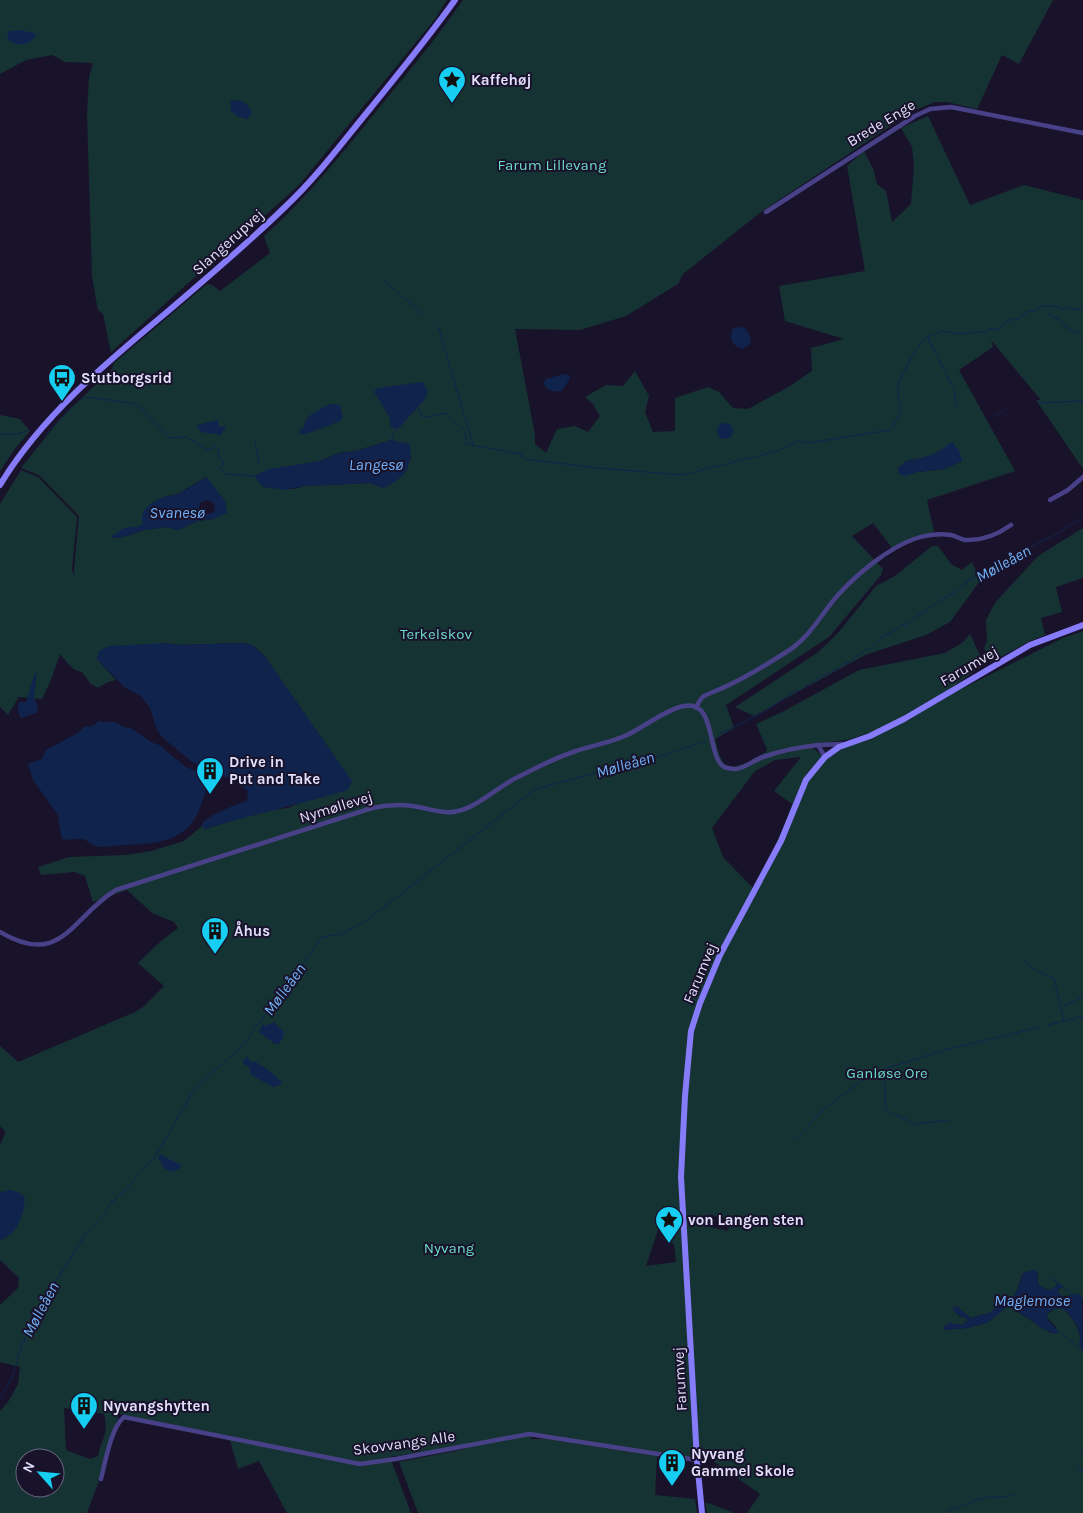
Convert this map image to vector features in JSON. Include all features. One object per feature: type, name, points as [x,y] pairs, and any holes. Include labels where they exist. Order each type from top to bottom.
[{"type":"street","name":"Slangerupvej","points":[[0,485],[40,431],[73,395],[109,361],[287,206],[332,157],[434,30],[454,0]]},
{"type":"street","name":"Brede Enge","points":[[766,212],[893,129],[930,109],[951,107],[1083,132]]},
{"type":"street","points":[[1050,500],[1068,490],[1083,477]]},
{"type":"street","points":[[845,744],[818,745],[780,752],[738,769],[729,768],[722,765],[718,758],[707,721],[696,708],[698,701],[703,696],[737,681],[793,648],[807,635],[838,595],[860,574],[894,549],[914,539],[943,534],[952,535],[962,540],[987,538],[1011,525]]},
{"type":"street","name":"Farumvej","points":[[702,1513],[697,1460],[681,1177],[685,1096],[691,1031],[700,1003],[720,955],[781,841],[806,780],[825,757],[845,744],[870,736],[896,723],[1030,645],[1083,625]]},
{"type":"street","name":"Nymøllevej","points":[[0,932],[25,944],[34,945],[55,941],[64,936],[116,890],[372,808],[395,804],[445,812],[458,812],[468,808],[505,784],[560,757],[621,738],[680,706],[686,705],[696,708]]},
{"type":"street","points":[[818,745],[825,757]]},
{"type":"street","name":"Skovvangs Alle","points":[[101,1480],[116,1428],[124,1417],[360,1464],[396,1460],[529,1434],[697,1460]]},
{"type":"green space","points":[[0,0],[447,0],[435,19],[300,184],[228,249],[209,262],[204,269],[111,352],[103,314],[98,310],[92,276],[87,115],[89,77],[93,63],[65,62],[52,55],[26,60],[0,74]]},
{"type":"green space","points":[[463,0],[1053,0],[1019,64],[1002,55],[977,109],[947,102],[935,102],[913,111],[761,212],[683,274],[678,284],[626,316],[580,330],[515,329],[535,435],[535,444],[546,453],[557,429],[575,426],[588,432],[600,416],[593,404],[585,397],[606,385],[623,386],[635,371],[649,396],[645,412],[653,432],[675,431],[675,398],[708,387],[719,392],[733,408],[748,409],[790,386],[812,371],[811,348],[844,339],[785,321],[779,286],[865,271],[847,166],[864,151],[874,171],[877,184],[886,191],[892,222],[911,204],[914,166],[912,147],[901,128],[928,116],[970,205],[1024,185],[1083,200],[1083,469],[1036,400],[1041,400],[991,340],[993,347],[959,370],[1015,471],[927,500],[934,532],[911,538],[892,548],[873,523],[852,536],[883,569],[881,575],[829,637],[726,705],[734,728],[715,739],[719,754],[727,766],[732,767],[744,764],[766,752],[767,749],[756,724],[786,710],[859,670],[945,653],[962,643],[970,634],[984,664],[950,689],[892,723],[847,740],[809,744],[826,760],[842,749],[1063,638],[1083,631],[1083,1301],[1080,1295],[1061,1296],[1058,1291],[1060,1288],[1063,1289],[1057,1284],[1052,1290],[1042,1287],[1038,1284],[1038,1273],[1022,1275],[1016,1293],[1011,1300],[989,1313],[971,1318],[956,1306],[958,1315],[968,1321],[962,1325],[949,1323],[944,1327],[945,1330],[967,1328],[987,1323],[1008,1306],[1049,1332],[1056,1334],[1056,1327],[1047,1317],[1047,1314],[1056,1308],[1064,1309],[1071,1318],[1080,1335],[1080,1346],[1083,1350],[1083,1513],[747,1513],[760,1494],[699,1451],[694,1459],[542,1435],[531,1437],[531,1439],[547,1439],[657,1456],[655,1495],[695,1499],[697,1513],[418,1513],[399,1462],[465,1449],[465,1446],[390,1457],[411,1513],[287,1513],[259,1461],[238,1469],[229,1436],[119,1414],[101,1475],[87,1513],[0,1513],[0,1411],[8,1402],[18,1384],[20,1367],[0,1362],[0,1305],[18,1288],[19,1278],[0,1260],[0,1240],[7,1237],[12,1190],[0,1192],[0,1144],[6,1132],[0,1126],[0,1046],[18,1062],[143,1007],[164,986],[138,963],[178,928],[174,922],[152,913],[127,890],[93,902],[85,876],[74,872],[41,875],[38,867],[69,857],[126,855],[151,851],[184,841],[202,826],[205,829],[263,811],[288,808],[351,781],[264,655],[252,645],[241,643],[179,645],[167,643],[97,659],[116,680],[98,688],[91,684],[82,672],[75,670],[69,665],[60,654],[42,699],[19,697],[8,715],[0,707],[0,504],[21,470],[38,477],[77,517],[72,569],[75,578],[74,570],[79,516],[39,475],[21,468],[61,418],[112,369],[114,363],[207,284],[220,291],[270,253],[264,236],[324,175],[432,42]],"holes":[[[391,440],[412,458],[384,488],[370,483],[305,486],[294,489],[263,487],[258,479],[290,467],[320,461],[339,453],[356,451]],[[952,443],[962,461],[944,469],[917,472],[906,461],[936,453]],[[206,477],[225,501],[214,519],[197,521],[179,530],[166,527],[112,538],[112,536],[140,527],[167,496],[178,494]],[[801,757],[774,791],[792,804],[775,847],[753,888],[723,857],[712,828],[755,771],[775,760]],[[709,1214],[731,1220],[728,1231],[706,1226]],[[665,1221],[667,1241],[674,1244],[676,1262],[646,1266],[658,1230]],[[64,1408],[104,1414],[106,1426],[98,1456],[90,1459],[66,1450]]]},
{"type":"green space","points":[[0,415],[20,419],[30,431],[0,471]]},
{"type":"green space","points":[[1083,528],[1083,578],[1056,587],[1062,612],[1041,618],[1045,635],[991,662],[984,648],[987,641],[986,620],[995,603],[1038,556]]},
{"type":"green space","points":[[932,546],[938,546],[951,564],[962,570],[972,562],[980,581],[950,622],[926,635],[865,655],[754,716],[735,707],[817,653],[838,633],[876,586],[895,576]]},
{"type":"green space","points":[[705,1502],[735,1513],[707,1513]]},
{"type":"water","points":[[20,30],[37,34],[27,43],[19,45],[7,39],[9,31]]},
{"type":"water","points":[[236,100],[244,102],[250,108],[252,113],[247,119],[237,116],[231,111],[230,102]]},
{"type":"water","points":[[745,328],[751,343],[743,349],[734,344],[731,336],[732,329]]},
{"type":"water","points":[[563,374],[569,375],[570,378],[562,391],[551,391],[543,383],[547,378]]},
{"type":"water","points":[[423,382],[428,392],[425,399],[398,429],[391,427],[389,416],[374,392],[377,388]]},
{"type":"water","points":[[330,404],[340,405],[343,417],[340,421],[300,435],[299,431],[304,427],[307,419],[318,410]]},
{"type":"water","points":[[218,420],[219,427],[226,426],[221,435],[202,432],[197,427],[197,425]]},
{"type":"water","points":[[725,423],[731,425],[733,431],[731,437],[725,439],[719,437],[717,431],[719,425]]},
{"type":"water","name":"Langesø","points":[[391,440],[410,444],[409,466],[402,476],[384,488],[370,483],[305,486],[285,490],[263,487],[254,476],[269,469],[320,461],[339,453],[356,451]]},
{"type":"water","points":[[952,442],[960,452],[962,461],[944,469],[917,472],[906,476],[899,474],[897,469],[906,461],[926,457],[938,452]]},
{"type":"water","name":"Svanesø","points":[[207,477],[225,501],[227,513],[214,519],[197,521],[179,530],[166,527],[112,538],[112,536],[124,528],[143,524],[142,519],[145,509],[153,502],[187,490]],"holes":[[[206,500],[211,501],[215,505],[214,512],[208,514],[199,511],[200,503]]]},
{"type":"water","points":[[167,643],[179,645],[241,643],[252,645],[264,655],[352,781],[348,790],[205,829],[202,826],[203,822],[208,818],[247,801],[248,791],[231,777],[225,777],[217,773],[212,774],[191,761],[162,737],[157,730],[150,708],[141,696],[124,687],[97,659],[99,651],[109,646]]},
{"type":"water","points":[[37,671],[34,697],[38,709],[36,713],[21,718],[18,710],[19,702],[26,702]]},
{"type":"water","points":[[99,721],[115,722],[126,728],[129,727],[151,742],[159,745],[186,767],[205,775],[206,786],[201,805],[195,818],[179,834],[159,842],[105,847],[95,846],[83,839],[62,839],[58,815],[33,780],[28,764],[42,759],[46,750],[76,734],[84,727],[93,726]]},
{"type":"water","points":[[274,1022],[284,1032],[279,1044],[275,1044],[259,1032],[263,1024],[266,1026]]},
{"type":"water","points":[[247,1056],[251,1063],[254,1061],[267,1069],[282,1082],[281,1085],[273,1087],[250,1074],[250,1067],[243,1062]]},
{"type":"water","points":[[159,1154],[181,1164],[181,1167],[173,1172],[167,1170],[161,1165],[162,1162],[159,1160]]},
{"type":"water","points":[[11,1190],[20,1193],[25,1198],[23,1211],[16,1228],[12,1233],[0,1240],[0,1192]]},
{"type":"water","name":"Maglemose","points":[[1037,1271],[1038,1284],[1045,1288],[1049,1290],[1059,1283],[1064,1288],[1059,1288],[1058,1291],[1061,1296],[1066,1297],[1077,1293],[1082,1297],[1083,1350],[1079,1344],[1080,1334],[1076,1325],[1064,1309],[1061,1308],[1047,1314],[1048,1320],[1058,1331],[1056,1334],[1039,1327],[1030,1319],[1008,1306],[987,1323],[967,1328],[944,1330],[944,1327],[949,1323],[962,1325],[968,1321],[954,1312],[953,1306],[959,1308],[971,1318],[989,1313],[1011,1300],[1016,1293],[1024,1272]]},
{"type":"waterway","points":[[382,279],[423,314]]},
{"type":"waterway","points":[[418,407],[421,416],[428,417],[446,413],[465,431],[466,444],[521,454],[524,459],[682,475],[774,452],[799,441],[808,443],[890,430],[900,414],[901,405],[898,398],[898,383],[915,351],[925,338],[942,331],[959,334],[985,333],[990,328],[994,330],[999,329],[1006,321],[1019,318],[1028,311],[1036,311],[1041,306],[1056,306],[1061,310],[1067,307],[1080,310],[1083,308]]},
{"type":"waterway","points":[[1048,313],[1059,319],[1075,333],[1080,331]]},
{"type":"waterway","points":[[438,326],[473,445]]},
{"type":"waterway","points":[[928,338],[955,392],[956,408]]},
{"type":"waterway","points":[[81,400],[86,397],[132,403],[139,406],[169,438],[186,437],[208,450],[216,447],[219,449],[218,456],[224,464],[219,469],[226,474],[254,476]]},
{"type":"waterway","points":[[1038,403],[1083,401]]},
{"type":"waterway","points":[[45,435],[75,404]]},
{"type":"waterway","points":[[994,417],[1006,409]]},
{"type":"waterway","points":[[391,441],[395,428]]},
{"type":"waterway","points":[[0,434],[18,434],[27,431]]},
{"type":"waterway","points":[[255,441],[259,464]]},
{"type":"waterway","name":"Mølleåen","points":[[719,734],[764,712],[795,691],[799,691],[822,676],[838,669],[843,664],[850,662],[865,650],[869,650],[882,637],[905,625],[963,584],[967,584],[967,580],[973,579],[975,575],[1004,563],[1018,553],[1055,535],[1083,517]]},
{"type":"waterway","name":"Mølleåen","points":[[0,1398],[12,1378],[22,1344],[50,1287],[58,1278],[85,1235],[104,1214],[112,1201],[154,1159],[195,1088],[239,1049],[270,1010],[270,1006],[275,1004],[322,937],[342,934],[370,918],[535,789],[665,755],[706,741]]},
{"type":"waterway","points":[[1023,960],[1036,971],[1054,978],[1064,1021]]},
{"type":"waterway","points":[[1064,1006],[1083,997]]},
{"type":"waterway","points":[[1048,1025],[1083,1016]]},
{"type":"waterway","points":[[796,1139],[824,1109],[864,1079],[887,1068],[945,1050],[1040,1027]]},
{"type":"waterway","points":[[884,1071],[886,1110],[915,1124],[948,1120]]},
{"type":"waterway","points":[[1051,1278],[1058,1283]]},
{"type":"waterway","points":[[1064,1287],[1074,1296]]},
{"type":"waterway","points":[[1057,1329],[1083,1352]]},
{"type":"waterway","points":[[1079,1456],[1083,1452]]},
{"type":"waterway","points":[[1077,1468],[1083,1472]]},
{"type":"waterway","points":[[947,1513],[950,1509],[984,1498],[1013,1495]]},
{"type":"place","name":"Kaffehøj","points":[[452,104]]},
{"type":"place","name":"Stutborgsrid","points":[[62,402]]},
{"type":"place","name":"Drive in Put and Take","points":[[210,795]]},
{"type":"place","name":"Åhus","points":[[215,955]]},
{"type":"place","name":"von Langen sten","points":[[669,1244]]},
{"type":"place","name":"Nyvangshytten","points":[[84,1430]]},
{"type":"place","name":"Nyvang Gammel Skole","points":[[672,1487]]},
{"type":"park label","name":"Farum Lillevang","points":[[552,165]]},
{"type":"park label","name":"Terkelskov","points":[[436,634]]},
{"type":"park label","name":"Ganløse Ore","points":[[887,1073]]},
{"type":"park label","name":"Nyvang","points":[[449,1248]]}]
